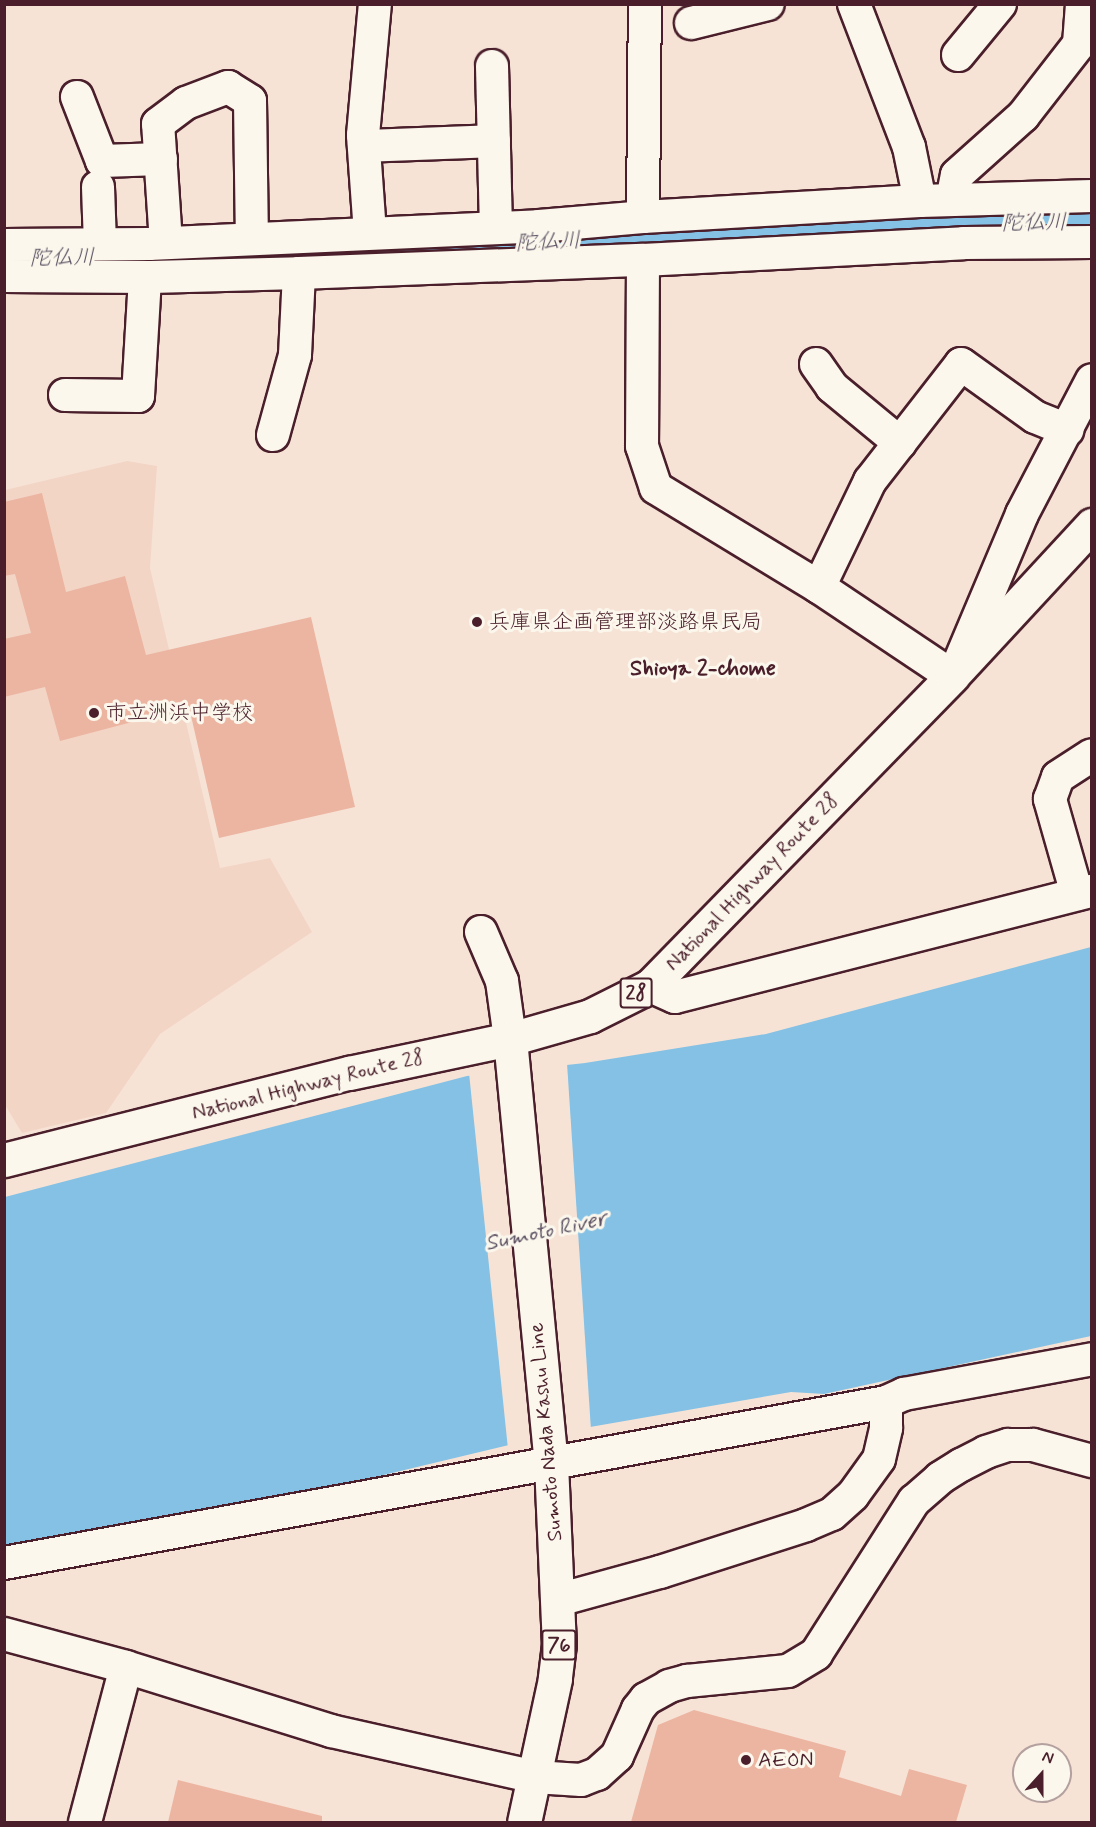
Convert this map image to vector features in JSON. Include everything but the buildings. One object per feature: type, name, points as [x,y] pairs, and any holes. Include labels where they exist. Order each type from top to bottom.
[{"type":"main road","name":"National Highway Route 28","points":[[4,1160],[350,1073],[511,1050],[590,1016],[650,986],[954,674],[1092,525]]},
{"type":"main road","name":"Sumoto Nada Kashu Line","points":[[511,1050],[551,1463],[559,1644],[555,1679],[524,1822]]},
{"type":"street","points":[[370,233],[364,146],[375,4]]},
{"type":"street","points":[[691,23],[768,4]]},
{"type":"street","points":[[854,4],[909,147],[920,201]]},
{"type":"street","points":[[958,55],[1000,4]]},
{"type":"street","points":[[952,200],[957,175],[1023,116],[1079,44],[1077,5]]},
{"type":"street","points":[[643,217],[650,6]]},
{"type":"street","points":[[492,66],[496,228]]},
{"type":"street","points":[[166,243],[158,124],[186,103],[228,87],[250,101],[252,238]]},
{"type":"street","points":[[77,97],[102,161],[161,159]]},
{"type":"street","points":[[364,146],[494,141]]},
{"type":"street","points":[[98,187],[100,244]]},
{"type":"street","points":[[4,244],[166,243],[539,226],[643,217],[920,201],[1092,196]]},
{"type":"street","points":[[539,226],[540,262]]},
{"type":"street","points":[[4,276],[145,277],[299,273],[540,262],[643,260],[964,243],[1092,242]]},
{"type":"street","points":[[643,260],[642,446],[656,488],[819,587],[954,674],[1022,514],[1092,380]]},
{"type":"street","points":[[273,435],[295,355],[299,273]]},
{"type":"street","points":[[64,395],[138,396],[145,277]]},
{"type":"street","points":[[816,364],[832,387],[900,443]]},
{"type":"street","points":[[819,587],[870,481],[961,364],[1035,417],[1067,430]]},
{"type":"street","points":[[650,986],[675,997],[1084,893],[1050,799],[1058,777],[1092,755]]},
{"type":"street","points":[[481,932],[502,981],[511,1050]]},
{"type":"street","points":[[4,1563],[886,1402],[904,1394],[1092,1359]]},
{"type":"street","points":[[558,1600],[660,1572],[806,1525],[832,1514],[853,1495],[879,1459],[886,1428],[886,1402]]},
{"type":"street","points":[[4,1634],[126,1667],[331,1731],[535,1777],[581,1780],[597,1774],[617,1756],[638,1709],[646,1700],[669,1686],[687,1681],[788,1671],[803,1664],[816,1654],[914,1501],[940,1478],[986,1452],[1008,1445],[1033,1445],[1092,1461]]},
{"type":"street","points":[[85,1822],[126,1667]]},
{"type":"shaded area","name":"市立洲浜中学校","points":[[127,461],[157,466],[150,568],[220,868],[270,858],[312,932],[160,1034],[106,1113],[22,1133],[5,1105],[5,490]]},
{"type":"water","name":"Sumoto River","points":[[1091,947],[1091,1336],[824,1394],[791,1392],[567,1431],[241,1509],[5,1546],[5,1197],[467,1076],[585,1063],[766,1034]]},
{"type":"pier","points":[[567,1063],[591,1430],[508,1449],[469,1073]]},
{"type":"waterway","name":"陀仏川","points":[[6,259],[118,261],[241,257],[942,225],[1092,223]]},
{"type":"place","name":"兵庫県企画管理部淡路県民局","points":[[477,622]]},
{"type":"place","name":"市立洲浜中学校","points":[[94,713]]},
{"type":"place","name":"AEON","points":[[746,1760]]},
{"type":"district","name":"Shioya 2-chome","points":[[703,670]]}]
